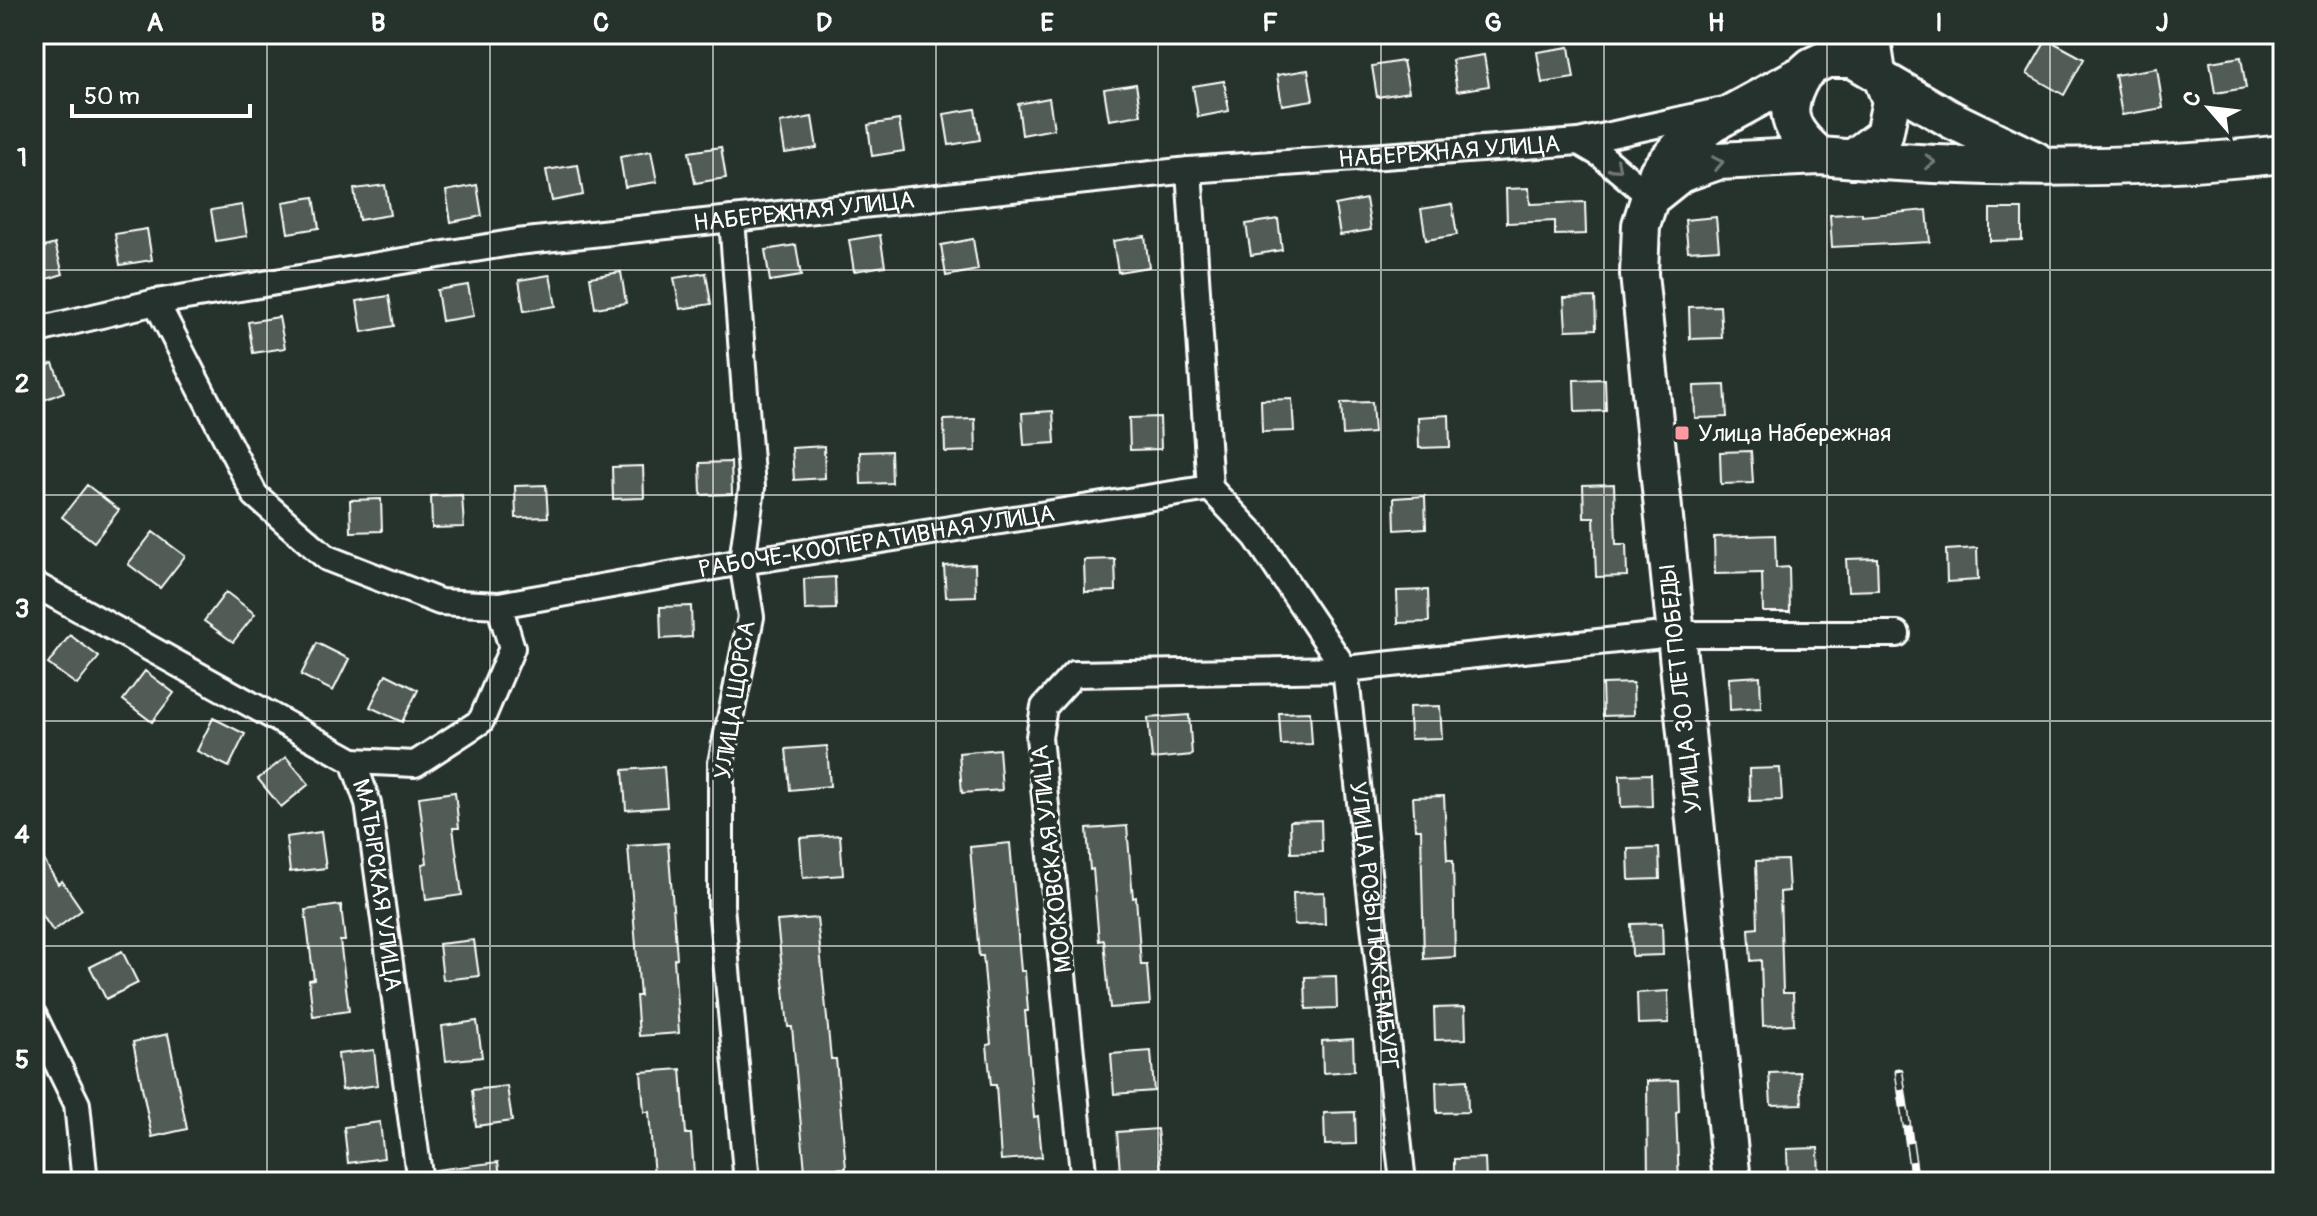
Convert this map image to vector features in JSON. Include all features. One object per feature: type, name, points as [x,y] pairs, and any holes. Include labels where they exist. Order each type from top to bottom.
[{"type":"main road","points":[[1836,157],[1884,135],[1891,101],[1880,76],[1871,34]]},
{"type":"main road","points":[[1836,157],[1797,137],[1789,114],[1792,93],[1822,56],[1853,59],[1952,120],[2047,166]]},
{"type":"main road","name":"НАБЕРЕЖНАЯ УЛИЦА","points":[[1650,197],[1658,172],[1678,149],[1713,123],[1822,56]]},
{"type":"main road","points":[[1650,197],[1680,174],[1718,161],[1836,157],[2047,166],[2187,164],[2283,154]]},
{"type":"main road","name":"УЛИЦА 30 ЛЕТ ПОБЕДЫ","points":[[1650,197],[1641,225],[1639,274],[1664,635],[1732,1182]]},
{"type":"street","name":"НАБЕРЕЖНАЯ УЛИЦА","points":[[34,331],[156,302],[517,242],[1189,170],[1579,142],[1749,103]]},
{"type":"street","name":"НАБЕРЕЖНАЯ УЛИЦА","points":[[1579,142],[1601,155],[1650,197]]},
{"type":"street","points":[[1189,170],[1210,488],[1256,537],[1345,669],[1664,635],[1897,634]]},
{"type":"street","name":"УЛИЦА ЩОРСА","points":[[732,219],[752,488],[742,562],[751,617],[721,763],[721,890],[747,1182]]},
{"type":"street","name":"РАБОЧЕ-КООПЕРАТИВНАЯ УЛИЦА","points":[[156,302],[255,495],[327,558],[440,602],[499,605],[742,562],[1210,488]]},
{"type":"street","name":"МАТЫРСКАЯ УЛИЦА","points":[[34,584],[353,761],[368,803],[420,1182]]},
{"type":"street","points":[[353,761],[415,764],[481,721],[512,648],[499,605]]},
{"type":"street","name":"МОСКОВСКАЯ УЛИЦА","points":[[1084,1182],[1039,737],[1044,707],[1074,674],[1345,669]]},
{"type":"street","name":"УЛИЦА РОЗЫ ЛЮКСЕМБУРГ","points":[[1345,669],[1403,1182]]},
{"type":"street","points":[[34,1016],[77,1104],[85,1182]]},
{"type":"building","points":[[2047,39],[2084,59],[2064,95],[2027,74]]},
{"type":"building","points":[[1569,47],[1574,78],[1542,83],[1537,52]]},
{"type":"building","points":[[1484,55],[1489,86],[1457,91],[1452,60]]},
{"type":"building","points":[[2241,57],[2246,88],[2215,93],[2210,62]]},
{"type":"building","points":[[1403,61],[1409,92],[1377,97],[1372,66]]},
{"type":"building","points":[[2157,68],[2163,108],[2122,115],[2115,75]]},
{"type":"building","points":[[1308,70],[1313,100],[1282,105],[1277,75]]},
{"type":"building","points":[[1224,81],[1229,111],[1198,117],[1193,86]]},
{"type":"building","points":[[1136,84],[1141,115],[1109,120],[1104,89]]},
{"type":"building","points":[[1049,98],[1054,129],[1022,135],[1018,104]]},
{"type":"building","points":[[975,109],[980,140],[949,145],[944,114]]},
{"type":"building","points":[[812,117],[817,148],[785,153],[780,123]]},
{"type":"building","points":[[899,120],[904,151],[872,156],[868,125]]},
{"type":"building","points":[[721,147],[726,178],[695,183],[689,152]]},
{"type":"building","points":[[651,151],[657,182],[625,187],[620,157]]},
{"type":"building","points":[[578,165],[583,195],[552,201],[546,170]]},
{"type":"building","points":[[385,185],[390,215],[359,220],[354,189]]},
{"type":"building","points":[[477,185],[482,216],[451,222],[446,191]]},
{"type":"building","points":[[1529,188],[1530,204],[1585,202],[1586,234],[1555,235],[1555,221],[1507,223],[1506,189]]},
{"type":"building","points":[[314,197],[319,228],[288,233],[283,202]]},
{"type":"building","points":[[1366,199],[1371,230],[1340,235],[1335,205]]},
{"type":"building","points":[[1452,204],[1457,235],[1426,240],[1421,209]]},
{"type":"building","points":[[242,205],[247,236],[216,241],[211,210]]},
{"type":"building","points":[[1990,209],[2022,209],[2022,240],[1990,241]]},
{"type":"building","points":[[1927,210],[1930,242],[1832,247],[1830,215],[1862,213],[1862,216]]},
{"type":"building","points":[[1716,217],[1719,249],[1688,251],[1685,220]]},
{"type":"building","points":[[1278,219],[1282,250],[1251,255],[1246,224]]},
{"type":"building","points":[[147,229],[152,260],[120,265],[115,234]]},
{"type":"building","points":[[880,235],[885,266],[854,271],[849,240]]},
{"type":"building","points":[[1145,236],[1149,267],[1118,272],[1113,241]]},
{"type":"building","points":[[973,239],[978,270],[946,276],[941,245]]},
{"type":"building","points":[[55,244],[63,274],[34,283],[34,250]]},
{"type":"building","points":[[796,245],[801,276],[770,281],[765,250]]},
{"type":"building","points":[[621,272],[626,303],[595,308],[590,277]]},
{"type":"building","points":[[706,273],[711,304],[680,309],[674,278]]},
{"type":"building","points":[[550,275],[556,306],[524,311],[519,280]]},
{"type":"building","points":[[468,285],[474,316],[442,321],[437,290]]},
{"type":"building","points":[[389,296],[394,326],[362,332],[357,301]]},
{"type":"building","points":[[1595,297],[1596,329],[1566,330],[1564,298]]},
{"type":"building","points":[[1720,306],[1722,338],[1690,339],[1689,307]]},
{"type":"building","points":[[279,317],[285,348],[253,353],[248,322]]},
{"type":"building","points":[[53,363],[64,392],[34,404],[34,371]]},
{"type":"building","points":[[1605,379],[1606,411],[1575,412],[1574,380]]},
{"type":"building","points":[[1725,385],[1727,417],[1695,418],[1694,386]]},
{"type":"building","points":[[1292,399],[1294,431],[1262,432],[1261,400]]},
{"type":"building","points":[[1372,402],[1374,433],[1343,435],[1341,403]]},
{"type":"building","points":[[1053,411],[1055,443],[1024,445],[1022,413]]},
{"type":"building","points":[[1449,415],[1450,447],[1419,448],[1418,417]]},
{"type":"building","points":[[1160,417],[1161,449],[1130,450],[1129,418]]},
{"type":"building","points":[[975,419],[976,451],[945,452],[944,420]]},
{"type":"building","points":[[824,446],[825,478],[794,480],[792,448]]},
{"type":"building","points":[[891,451],[892,483],[861,484],[860,452]]},
{"type":"building","points":[[1751,451],[1753,483],[1721,484],[1720,452]]},
{"type":"building","points":[[731,462],[732,494],[701,495],[700,463]]},
{"type":"building","points":[[643,466],[644,498],[613,499],[612,467]]},
{"type":"building","points":[[1614,484],[1616,544],[1626,544],[1627,576],[1596,577],[1594,517],[1584,517],[1583,485]]},
{"type":"building","points":[[87,485],[119,510],[94,542],[62,517]]},
{"type":"building","points":[[546,485],[548,517],[516,518],[515,486]]},
{"type":"building","points":[[462,495],[464,527],[432,528],[431,496]]},
{"type":"building","points":[[1425,496],[1426,528],[1395,530],[1394,498]]},
{"type":"building","points":[[381,499],[382,531],[351,532],[350,500]]},
{"type":"building","points":[[153,532],[185,556],[160,588],[128,564]]},
{"type":"building","points":[[1775,535],[1776,568],[1789,567],[1790,612],[1763,612],[1762,573],[1715,574],[1714,537]]},
{"type":"building","points":[[1977,548],[1978,580],[1947,582],[1946,550]]},
{"type":"building","points":[[1877,558],[1878,590],[1848,591],[1846,559]]},
{"type":"building","points":[[1115,559],[1116,591],[1085,592],[1084,560]]},
{"type":"building","points":[[975,564],[976,596],[946,597],[944,566]]},
{"type":"building","points":[[835,577],[836,609],[805,610],[804,579]]},
{"type":"building","points":[[1428,590],[1429,622],[1398,623],[1397,591]]},
{"type":"building","points":[[226,592],[255,614],[233,642],[204,621]]},
{"type":"building","points":[[691,606],[692,637],[661,639],[660,607]]},
{"type":"building","points":[[70,635],[99,657],[77,685],[48,664]]},
{"type":"building","points":[[317,643],[349,659],[333,691],[301,675]]},
{"type":"building","points":[[145,671],[174,693],[152,722],[123,700]]},
{"type":"building","points":[[386,674],[418,690],[402,722],[370,707]]},
{"type":"building","points":[[1760,676],[1761,708],[1730,710],[1729,678]]},
{"type":"building","points":[[1633,683],[1634,715],[1603,716],[1602,684]]},
{"type":"building","points":[[1440,706],[1442,738],[1410,739],[1409,707]]},
{"type":"building","points":[[1310,712],[1312,744],[1281,745],[1279,713]]},
{"type":"building","points":[[1189,715],[1192,755],[1152,759],[1148,718]]},
{"type":"building","points":[[213,718],[245,734],[229,767],[197,751]]},
{"type":"building","points":[[827,746],[830,786],[790,790],[786,749]]},
{"type":"building","points":[[999,749],[1002,790],[962,793],[959,753]]},
{"type":"building","points":[[286,757],[309,784],[281,807],[258,779]]},
{"type":"building","points":[[664,767],[667,807],[626,810],[623,770]]},
{"type":"building","points":[[1780,768],[1782,800],[1750,801],[1749,769]]},
{"type":"building","points":[[1651,774],[1652,806],[1621,807],[1620,775]]},
{"type":"building","points":[[455,792],[459,828],[453,828],[462,895],[426,900],[422,864],[427,863],[419,797]]},
{"type":"building","points":[[1444,796],[1447,860],[1453,860],[1455,957],[1424,959],[1421,829],[1415,829],[1413,797]]},
{"type":"building","points":[[1321,820],[1322,852],[1291,853],[1290,821]]},
{"type":"building","points":[[1127,826],[1141,965],[1147,965],[1150,1005],[1110,1008],[1104,940],[1099,941],[1087,829]]},
{"type":"building","points":[[321,832],[326,868],[290,872],[286,837]]},
{"type":"building","points":[[840,835],[843,875],[803,878],[800,838]]},
{"type":"building","points":[[34,843],[58,884],[62,881],[82,910],[53,931],[34,903]]},
{"type":"building","points":[[668,843],[679,1033],[639,1036],[636,996],[640,996],[628,846]]},
{"type":"building","points":[[1010,843],[1021,971],[1025,971],[1028,1011],[1025,1011],[1034,1117],[1038,1116],[1042,1157],[1001,1160],[996,1085],[991,1085],[987,1045],[991,1044],[983,956],[979,956],[970,847]]},
{"type":"building","points":[[1659,848],[1660,879],[1629,880],[1628,849]]},
{"type":"building","points":[[1787,860],[1789,891],[1780,892],[1783,993],[1793,993],[1794,1024],[1763,1026],[1761,960],[1751,961],[1749,929],[1758,928],[1756,861]]},
{"type":"building","points":[[1324,892],[1325,924],[1294,925],[1293,893]]},
{"type":"building","points":[[341,905],[345,941],[340,941],[349,1011],[313,1016],[309,980],[314,979],[305,910]]},
{"type":"building","points":[[817,918],[831,1059],[836,1059],[846,1168],[805,1171],[792,1027],[788,1027],[777,921]]},
{"type":"building","points":[[1662,923],[1663,955],[1632,956],[1631,924]]},
{"type":"building","points":[[474,940],[479,976],[443,980],[439,944]]},
{"type":"building","points":[[122,951],[138,983],[106,999],[90,967]]},
{"type":"building","points":[[1336,976],[1337,1008],[1306,1009],[1305,977]]},
{"type":"building","points":[[1668,991],[1669,1023],[1638,1024],[1637,993]]},
{"type":"building","points":[[1465,1007],[1466,1039],[1435,1040],[1434,1008]]},
{"type":"building","points":[[477,1021],[482,1057],[446,1061],[442,1026]]},
{"type":"building","points":[[168,1034],[187,1129],[152,1137],[133,1042]]},
{"type":"building","points":[[1353,1039],[1354,1071],[1323,1073],[1322,1041]]},
{"type":"building","points":[[374,1050],[378,1085],[342,1090],[338,1054]]},
{"type":"building","points":[[1151,1051],[1154,1091],[1114,1094],[1111,1054]]},
{"type":"building","points":[[681,1069],[686,1134],[691,1134],[694,1174],[654,1177],[649,1112],[644,1112],[641,1072]]},
{"type":"building","points":[[1800,1072],[1802,1104],[1771,1105],[1769,1073]]},
{"type":"building","points":[[1467,1080],[1468,1112],[1437,1113],[1436,1082]]},
{"type":"building","points":[[1678,1080],[1679,1182],[1648,1182],[1647,1081]]},
{"type":"building","points":[[507,1086],[512,1121],[476,1126],[472,1090]]},
{"type":"building","points":[[1355,1112],[1356,1144],[1325,1145],[1324,1113]]},
{"type":"building","points":[[380,1122],[384,1158],[348,1163],[344,1127]]},
{"type":"building","points":[[1157,1129],[1161,1169],[1120,1172],[1117,1132]]},
{"type":"building","points":[[1818,1148],[1819,1179],[1788,1180],[1787,1149]]},
{"type":"building","points":[[1485,1158],[1486,1182],[1454,1182],[1454,1159]]},
{"type":"building","points":[[498,1162],[501,1182],[436,1182],[435,1170]]},
{"type":"railway","points":[[1899,1072],[1915,1182]]},
{"type":"place","name":"Улица Набережная","points":[[1682,433]]}]
